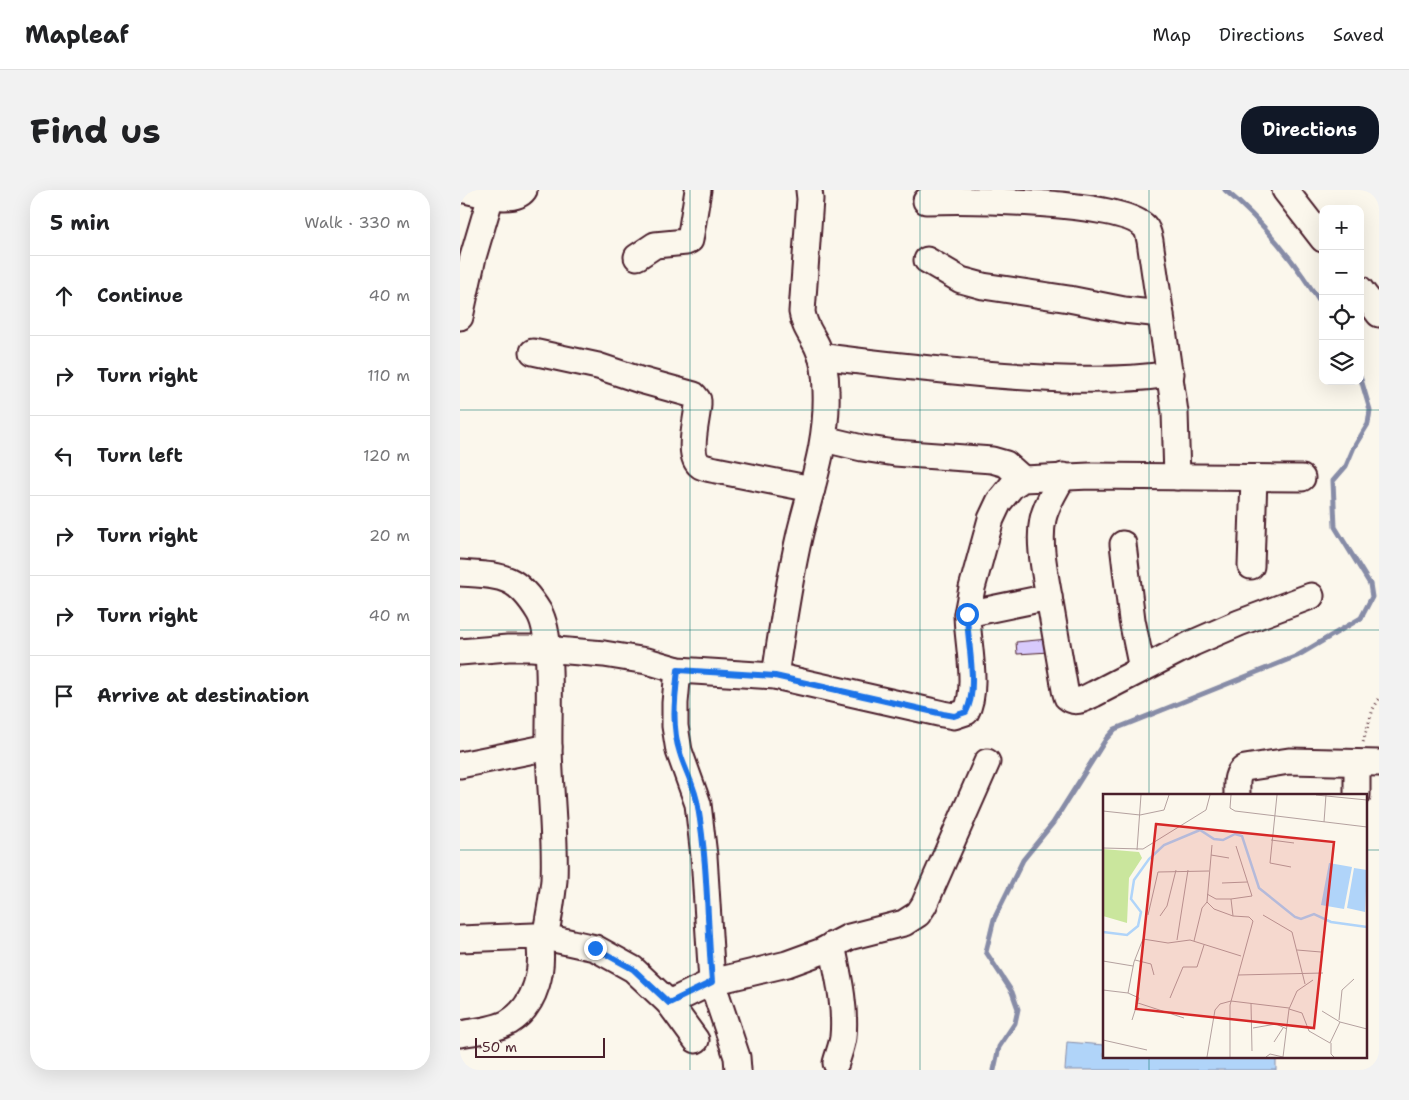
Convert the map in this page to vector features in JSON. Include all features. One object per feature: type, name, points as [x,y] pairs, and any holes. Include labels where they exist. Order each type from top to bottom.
[{"type":"street","points":[[465,190],[491,196],[514,196],[521,194],[524,190]]},
{"type":"street","points":[[637,257],[655,245],[690,240],[698,190]]},
{"type":"street","points":[[775,676],[784,610],[800,533],[824,439],[827,416],[826,389],[821,356],[805,328],[802,312],[810,199],[809,190]]},
{"type":"street","points":[[1285,190],[1319,234]]},
{"type":"street","points":[[460,317],[473,257],[491,196]]},
{"type":"street","points":[[926,201],[966,200],[1076,206],[1112,213],[1137,221],[1144,226],[1148,232],[1171,374],[1177,430],[1177,477]]},
{"type":"street","points":[[927,260],[961,280],[983,286],[1069,299],[1124,310],[1161,314]]},
{"type":"street","points":[[1364,294],[1379,314]]},
{"type":"street","points":[[533,352],[598,366],[694,395],[698,400],[698,405],[693,450],[696,460],[701,466],[812,489]]},
{"type":"street","points":[[821,356],[923,368],[1026,377],[1127,380],[1171,374]]},
{"type":"street","points":[[824,439],[895,453],[992,460],[1006,464],[1023,479]]},
{"type":"street","points":[[1063,476],[1048,505],[1042,526],[1042,543],[1065,690],[1067,697],[1071,700],[1079,700],[1239,623],[1311,596]]},
{"type":"street","points":[[460,652],[532,648],[604,654],[630,658],[678,670],[775,676],[901,706],[954,716],[966,712],[972,692],[967,614],[972,588],[991,519],[1000,502],[1012,486],[1023,479],[1063,476],[1302,478]]},
{"type":"street","points":[[1251,566],[1254,478]]},
{"type":"street","points":[[1123,544],[1132,620],[1142,669]]},
{"type":"street","points":[[460,573],[499,576],[510,580],[519,586],[540,614],[545,628],[548,650],[549,747],[554,853],[551,910],[541,937],[538,981],[528,1002],[510,1022],[501,1026],[460,1034]]},
{"type":"street","points":[[967,614],[1049,597]]},
{"type":"street","points":[[678,670],[675,726],[679,751],[698,804],[704,856],[712,982],[737,1057],[738,1070]]},
{"type":"street","points":[[460,765],[549,747]]},
{"type":"street","points":[[1237,794],[1240,770],[1289,761],[1368,763],[1357,794]]},
{"type":"street","points":[[669,1003],[712,982],[755,970],[787,964],[808,957],[848,937],[904,923],[918,914],[988,762]]},
{"type":"street","points":[[460,939],[541,937],[595,948],[633,969],[669,1003],[696,1040]]},
{"type":"street","points":[[832,945],[844,1022],[843,1038],[836,1063]]},
{"type":"path","points":[[1368,763],[1373,709],[1379,699]]},
{"type":"water","points":[[1067,1042],[1103,1045],[1103,1058],[1276,1059],[1276,1070],[1065,1070]]},
{"type":"building","points":[[1048,639],[1049,652],[1017,654],[1016,642]]},
{"type":"waterway","points":[[1225,190],[1279,244],[1319,301]]},
{"type":"waterway","points":[[994,1070],[999,1047],[1015,1023],[1018,1009],[1012,992],[986,952],[994,919],[1023,860],[1053,823],[1106,739],[1115,729],[1297,656],[1361,618],[1372,597],[1370,584],[1335,527],[1333,481],[1346,466],[1354,447],[1368,424],[1370,410],[1363,385]]},
{"type":"route","points":[[595,948],[633,969],[669,1003],[712,982],[704,856],[698,804],[679,751],[675,726],[678,670],[775,676],[901,706],[954,716],[966,712],[972,692],[967,614]]}]
